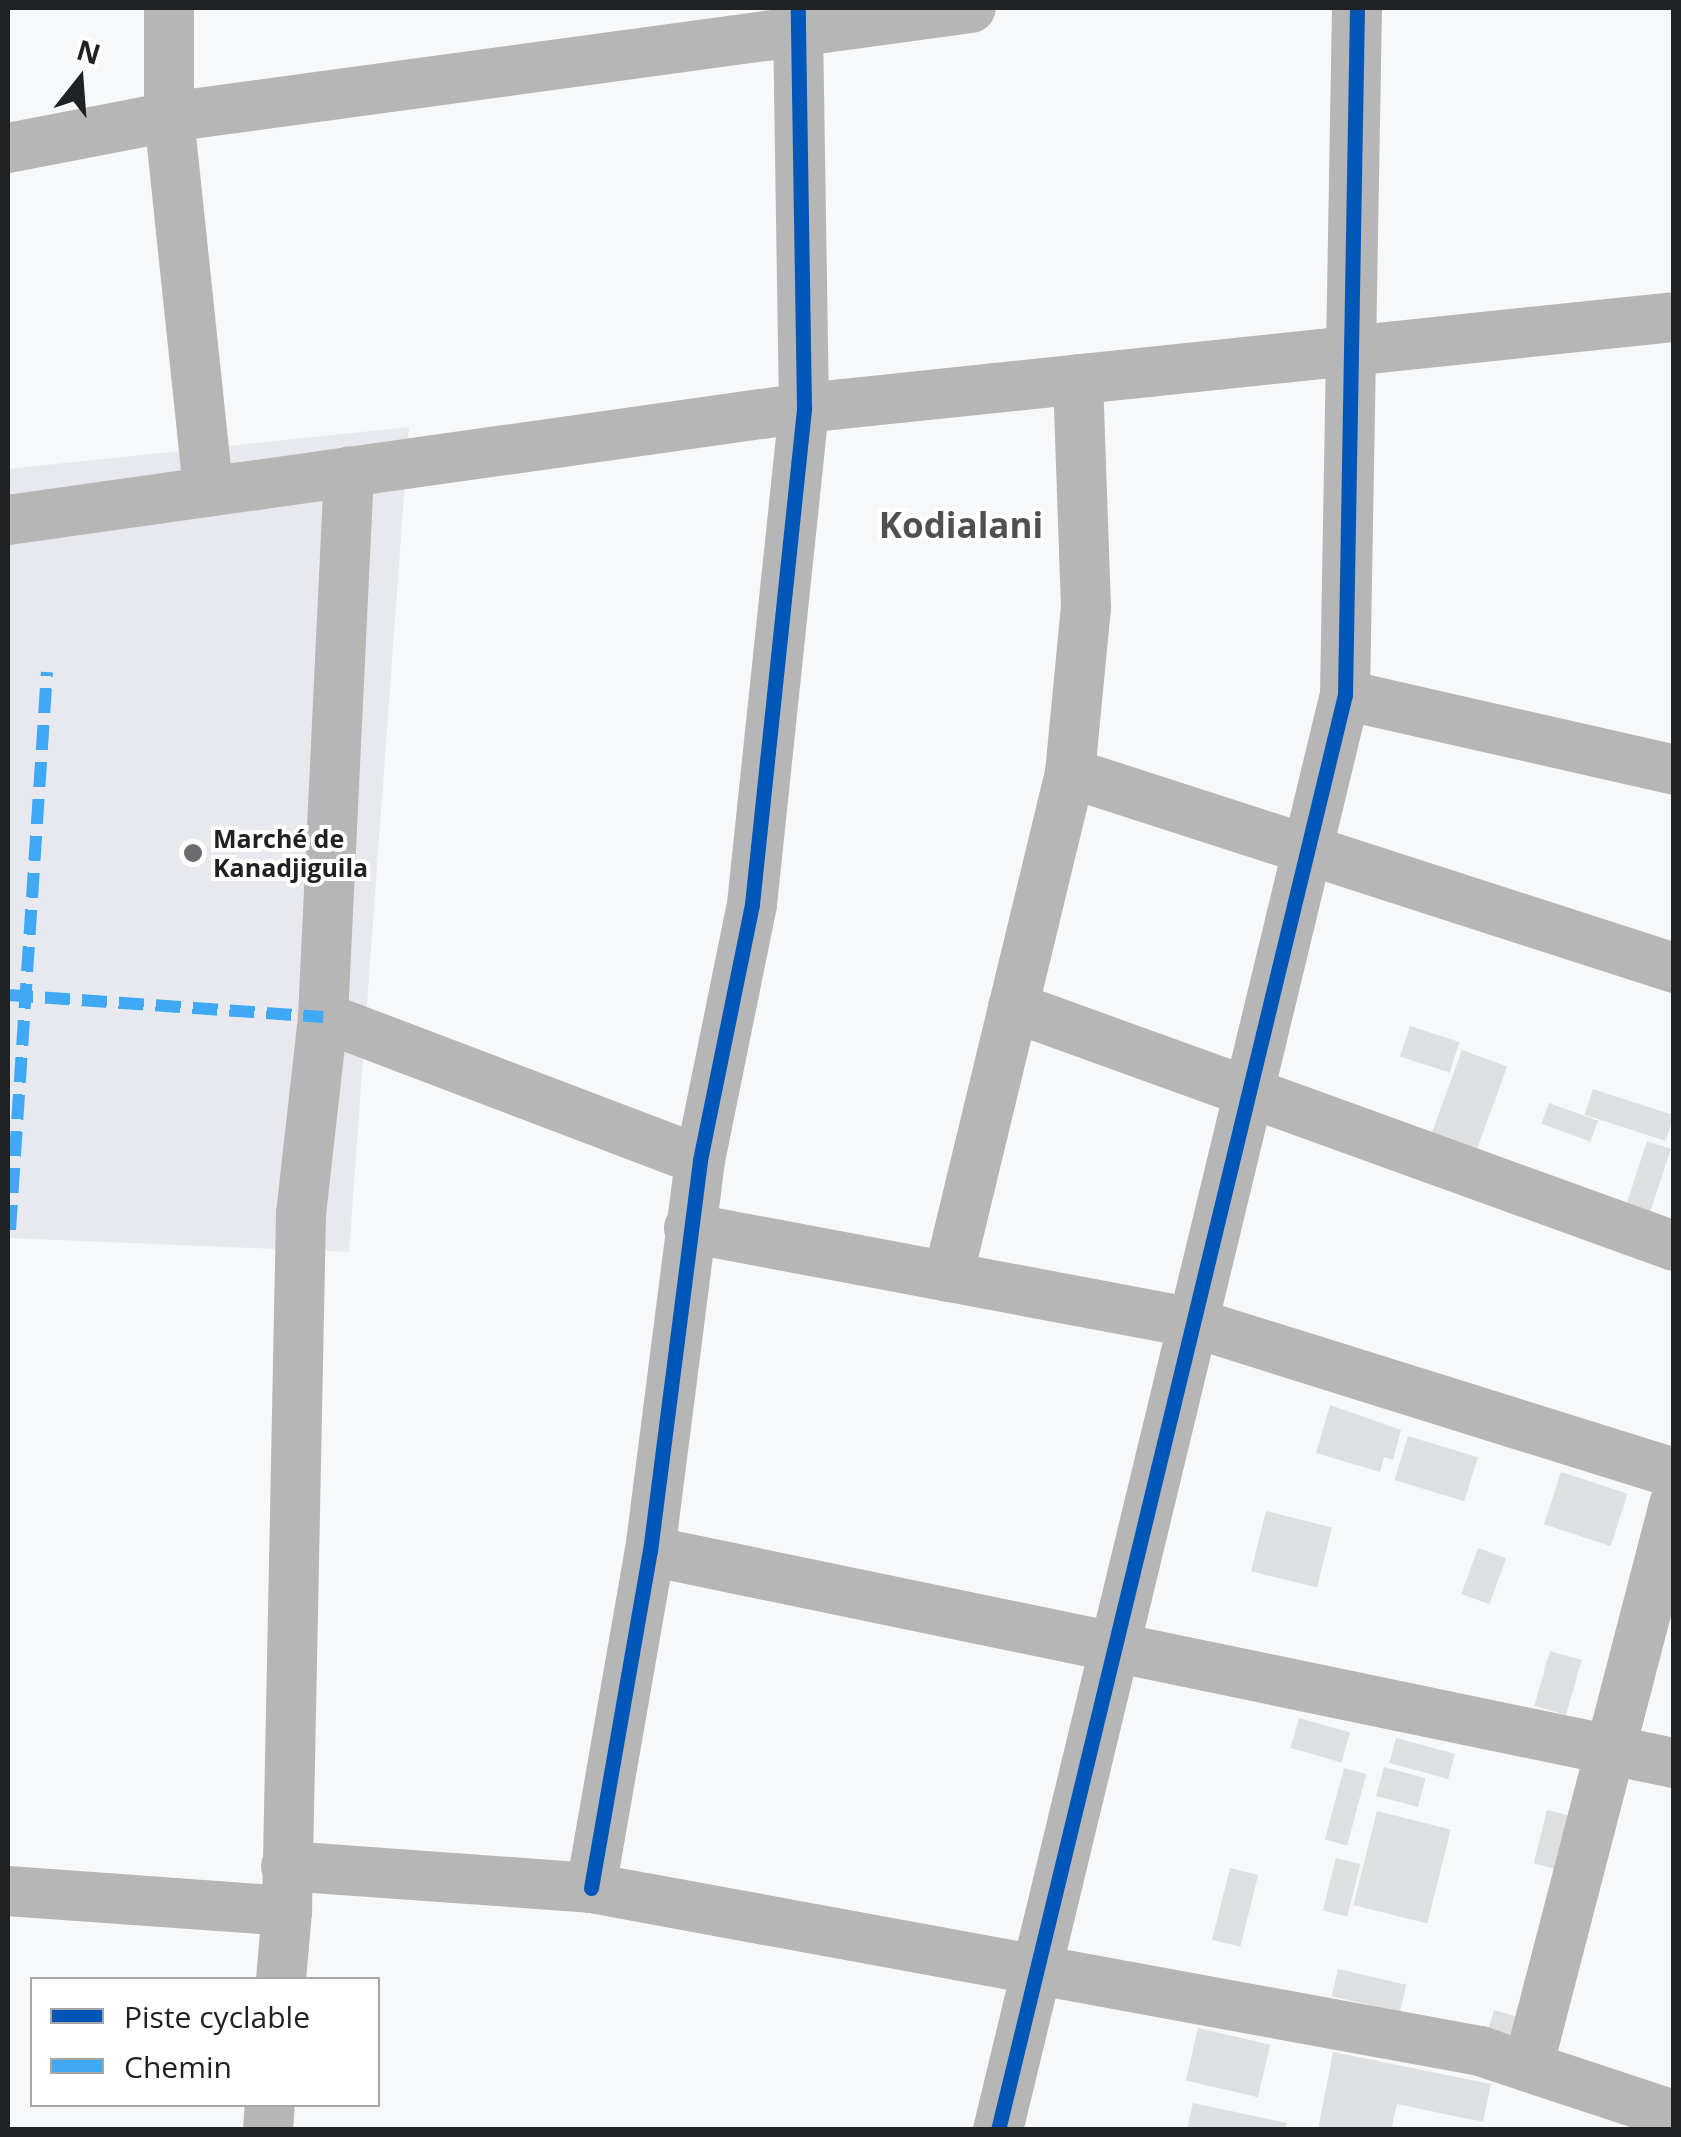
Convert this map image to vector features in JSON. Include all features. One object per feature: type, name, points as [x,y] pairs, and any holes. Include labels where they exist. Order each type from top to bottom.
[{"type":"street","points":[[169,8],[168,117],[208,491]]},
{"type":"street","points":[[8,148],[168,117],[798,19],[972,8]]},
{"type":"street","points":[[998,2130],[1345,695],[1357,8]]},
{"type":"street","points":[[591,1888],[650,1550],[700,1160],[752,904],[804,408],[798,19]]},
{"type":"street","points":[[8,520],[804,408],[1674,316]]},
{"type":"street","points":[[948,1277],[1070,773],[1086,608],[1078,379]]},
{"type":"street","points":[[281,1977],[302,1214],[324,1017],[349,472]]},
{"type":"street","points":[[1345,695],[1674,770]]},
{"type":"street","points":[[1070,773],[1674,968]]},
{"type":"street","points":[[1013,1007],[1674,1246]]},
{"type":"street","points":[[324,1017],[700,1160]]},
{"type":"street","points":[[689,1228],[1194,1323],[1674,1472]]},
{"type":"street","points":[[1528,2067],[1674,1505]]},
{"type":"street","points":[[650,1550],[1674,1762]]},
{"type":"street","points":[[8,1891],[591,1888],[1037,1970],[1528,2067],[1674,2115]]},
{"type":"shaded area","name":"Marché de Kanadjiguila","points":[[409,427],[349,1252],[8,1238],[8,469]]},
{"type":"building","points":[[1410,1026],[1459,1042],[1450,1073],[1400,1056]]},
{"type":"building","points":[[1462,1050],[1507,1066],[1477,1149],[1432,1133]]},
{"type":"building","points":[[1593,1089],[1674,1115],[1665,1141],[1585,1115]]},
{"type":"building","points":[[1549,1103],[1598,1121],[1590,1141],[1541,1124]]},
{"type":"building","points":[[1647,1141],[1671,1149],[1650,1213],[1626,1206]]},
{"type":"building","points":[[1330,1405],[1401,1430],[1393,1460],[1384,1457],[1380,1472],[1316,1453]]},
{"type":"building","points":[[1408,1436],[1478,1457],[1464,1501],[1395,1480]]},
{"type":"building","points":[[1561,1472],[1628,1494],[1611,1546],[1544,1524]]},
{"type":"building","points":[[1266,1511],[1332,1527],[1317,1588],[1251,1571]]},
{"type":"building","points":[[1478,1548],[1506,1558],[1489,1604],[1461,1594]]},
{"type":"building","points":[[1550,1651],[1582,1660],[1566,1715],[1534,1706]]},
{"type":"building","points":[[1299,1718],[1350,1733],[1341,1762],[1290,1748]]},
{"type":"building","points":[[1396,1738],[1455,1754],[1448,1779],[1389,1763]]},
{"type":"building","points":[[1384,1767],[1426,1778],[1418,1807],[1376,1796]]},
{"type":"building","points":[[1344,1768],[1366,1774],[1347,1845],[1325,1839]]},
{"type":"building","points":[[1547,1810],[1575,1817],[1562,1870],[1534,1863]]},
{"type":"building","points":[[1377,1811],[1451,1829],[1427,1924],[1354,1905]]},
{"type":"building","points":[[1336,1858],[1360,1864],[1347,1916],[1323,1910]]},
{"type":"building","points":[[1230,1868],[1258,1875],[1240,1947],[1212,1940]]},
{"type":"building","points":[[1338,1969],[1406,1985],[1400,2012],[1332,1996]]},
{"type":"building","points":[[1494,2010],[1519,2017],[1514,2035],[1489,2028]]},
{"type":"building","points":[[1198,2028],[1270,2045],[1258,2097],[1186,2081]]},
{"type":"building","points":[[1333,2052],[1491,2084],[1483,2122],[1397,2104],[1391,2130],[1318,2130]]},
{"type":"building","points":[[1193,2103],[1287,2123],[1285,2130],[1187,2130]]},
{"type":"marked path","points":[[10,1230],[47,672]]},
{"type":"marked path","points":[[8,995],[323,1017]]},
{"type":"cycle path","points":[[591,1888],[650,1551],[700,1160],[752,904],[804,408],[798,8]]},
{"type":"cycle path","points":[[998,2130],[1345,695],[1357,8]]},
{"type":"place","name":"Marché de Kanadjiguila","points":[[193,853]]},
{"type":"district","name":"Kodialani","points":[[961,525]]}]
